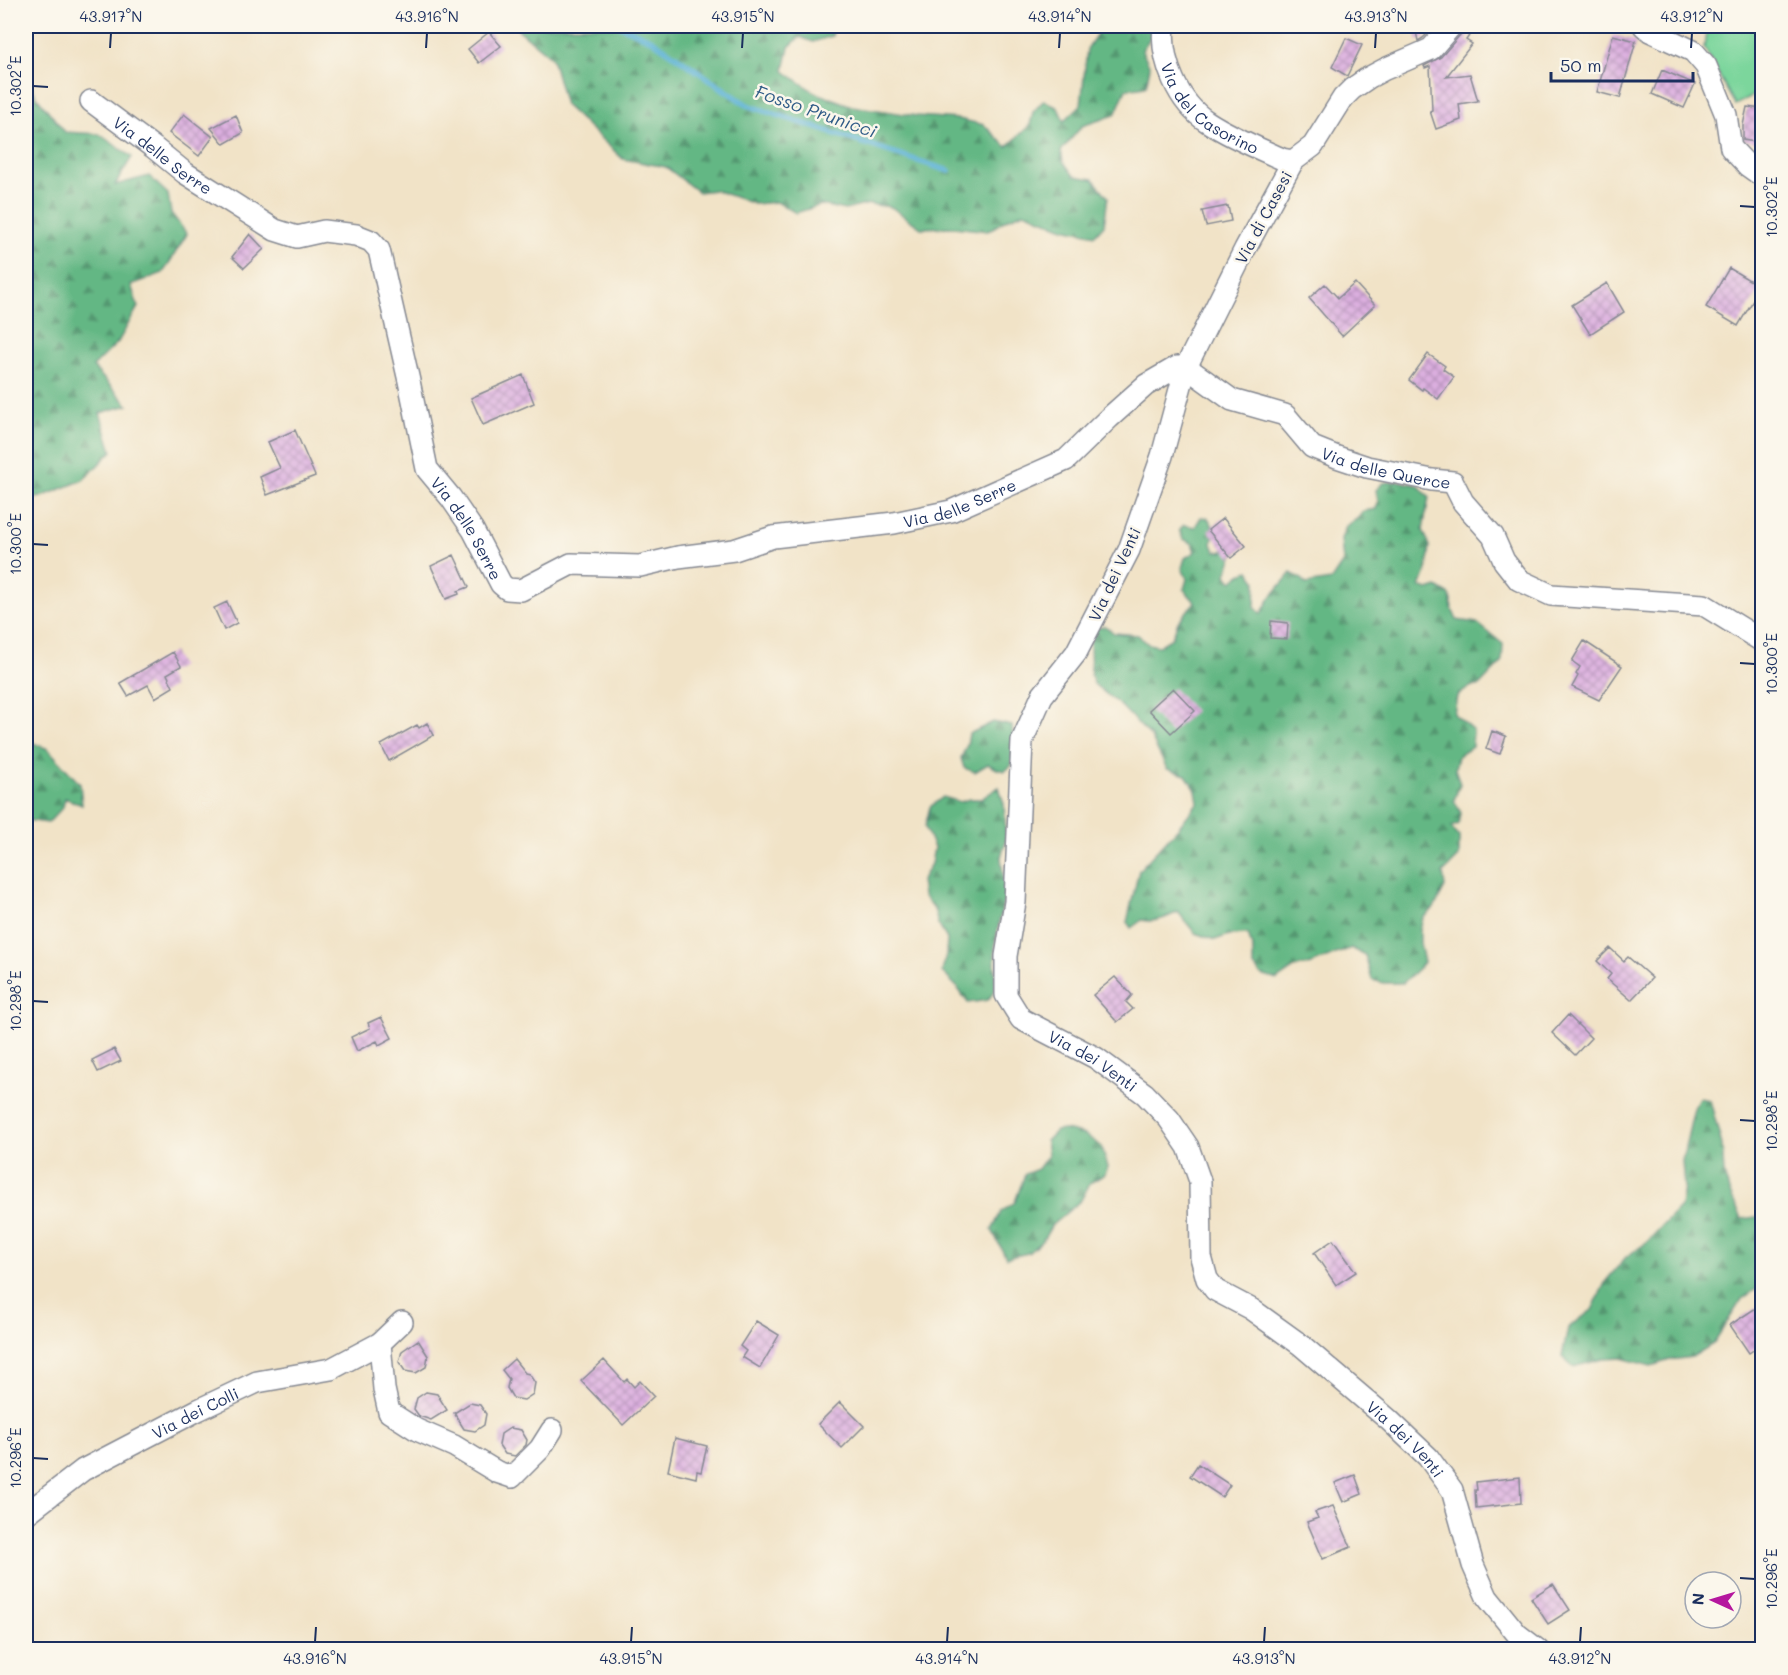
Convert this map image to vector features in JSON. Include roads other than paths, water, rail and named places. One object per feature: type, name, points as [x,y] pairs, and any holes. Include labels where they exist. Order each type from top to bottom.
[{"type":"street","name":"Via del Casorino","points":[[1164,26],[1167,66],[1182,97],[1206,121],[1282,159],[1293,161]]},
{"type":"street","name":"Via di Casesi","points":[[1186,367],[1245,249],[1293,161],[1312,146],[1343,98],[1352,89],[1385,69],[1431,49],[1451,26]]},
{"type":"street","points":[[1644,26],[1693,51],[1706,66],[1726,115],[1731,148],[1748,166],[1762,176]]},
{"type":"street","name":"Via delle Serre","points":[[91,101],[185,173],[275,230],[297,237],[324,231],[356,235],[371,241],[379,250],[427,469],[473,530],[501,584],[507,589],[521,591],[571,564],[640,566],[678,557],[735,550],[773,537],[894,523],[951,512],[1066,460],[1146,385],[1177,368],[1186,367]]},
{"type":"street","name":"Via delle Querce","points":[[1186,367],[1232,400],[1286,415],[1312,447],[1336,458],[1366,467],[1452,482],[1463,502],[1493,536],[1504,561],[1519,580],[1551,595],[1704,605],[1762,641]]},
{"type":"street","name":"Via dei Venti","points":[[1186,367],[1162,456],[1129,550],[1076,653],[1042,696],[1022,741],[1015,902],[1006,956],[1006,995],[1021,1019],[1096,1058],[1145,1094],[1169,1119],[1188,1147],[1200,1182],[1201,1257],[1207,1279],[1215,1290],[1251,1309],[1301,1345],[1389,1420],[1428,1457],[1452,1490],[1473,1565],[1487,1597],[1517,1634],[1538,1650]]},
{"type":"street","name":"Via dei Colli","points":[[26,1515],[83,1470],[198,1410],[257,1382],[331,1369],[380,1342],[402,1322]]},
{"type":"street","points":[[380,1342],[384,1389],[390,1412],[417,1430],[454,1446],[497,1472],[512,1477],[540,1449],[552,1430]]},
{"type":"waterway","name":"Fosso Prunicci","points":[[621,26],[652,40],[747,105],[949,171]]}]
